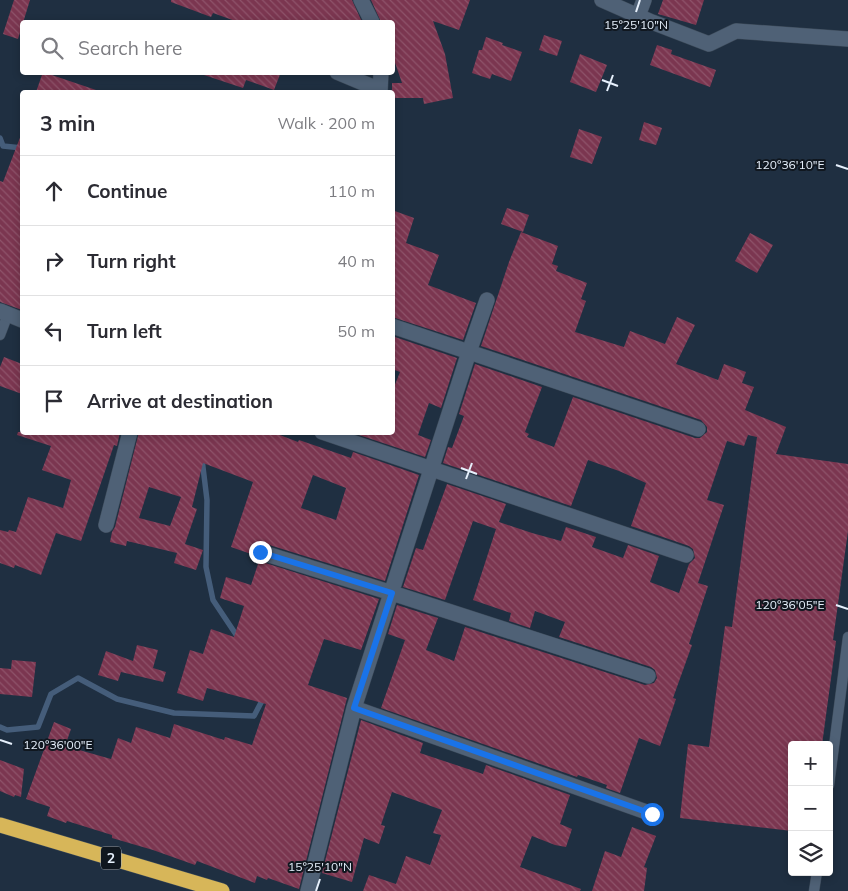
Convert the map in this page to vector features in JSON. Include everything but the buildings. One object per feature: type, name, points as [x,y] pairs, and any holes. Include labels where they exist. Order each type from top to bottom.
[{"type":"highway","name":"2","points":[[0,825],[222,891]]},
{"type":"street","points":[[360,0],[371,20]]},
{"type":"street","points":[[602,0],[709,44],[736,31],[848,39]]},
{"type":"street","points":[[638,16],[644,0]]},
{"type":"street","points":[[344,75],[378,90]]},
{"type":"street","points":[[380,90],[381,75]]},
{"type":"street","points":[[308,891],[354,708],[468,352],[487,300]]},
{"type":"street","points":[[4,313],[20,319]]},
{"type":"street","points":[[395,327],[698,428]]},
{"type":"street","points":[[106,525],[129,435]]},
{"type":"street","points":[[331,435],[686,555]]},
{"type":"street","points":[[260,552],[648,676]]},
{"type":"street","points":[[354,708],[652,814]]},
{"type":"lane","points":[[0,334],[4,313]]},
{"type":"lane","points":[[833,754],[848,637]]},
{"type":"lane","points":[[814,891],[816,876]]},
{"type":"waterway","points":[[0,138],[3,146],[20,148]]},
{"type":"waterway","points":[[202,459],[207,500],[206,567],[213,600],[239,639]]},
{"type":"waterway","points":[[0,727],[7,730],[38,727],[51,694],[78,678],[117,699],[174,713],[254,716],[264,697]]},
{"type":"route","points":[[260,552],[392,593],[354,708],[652,814]]}]
